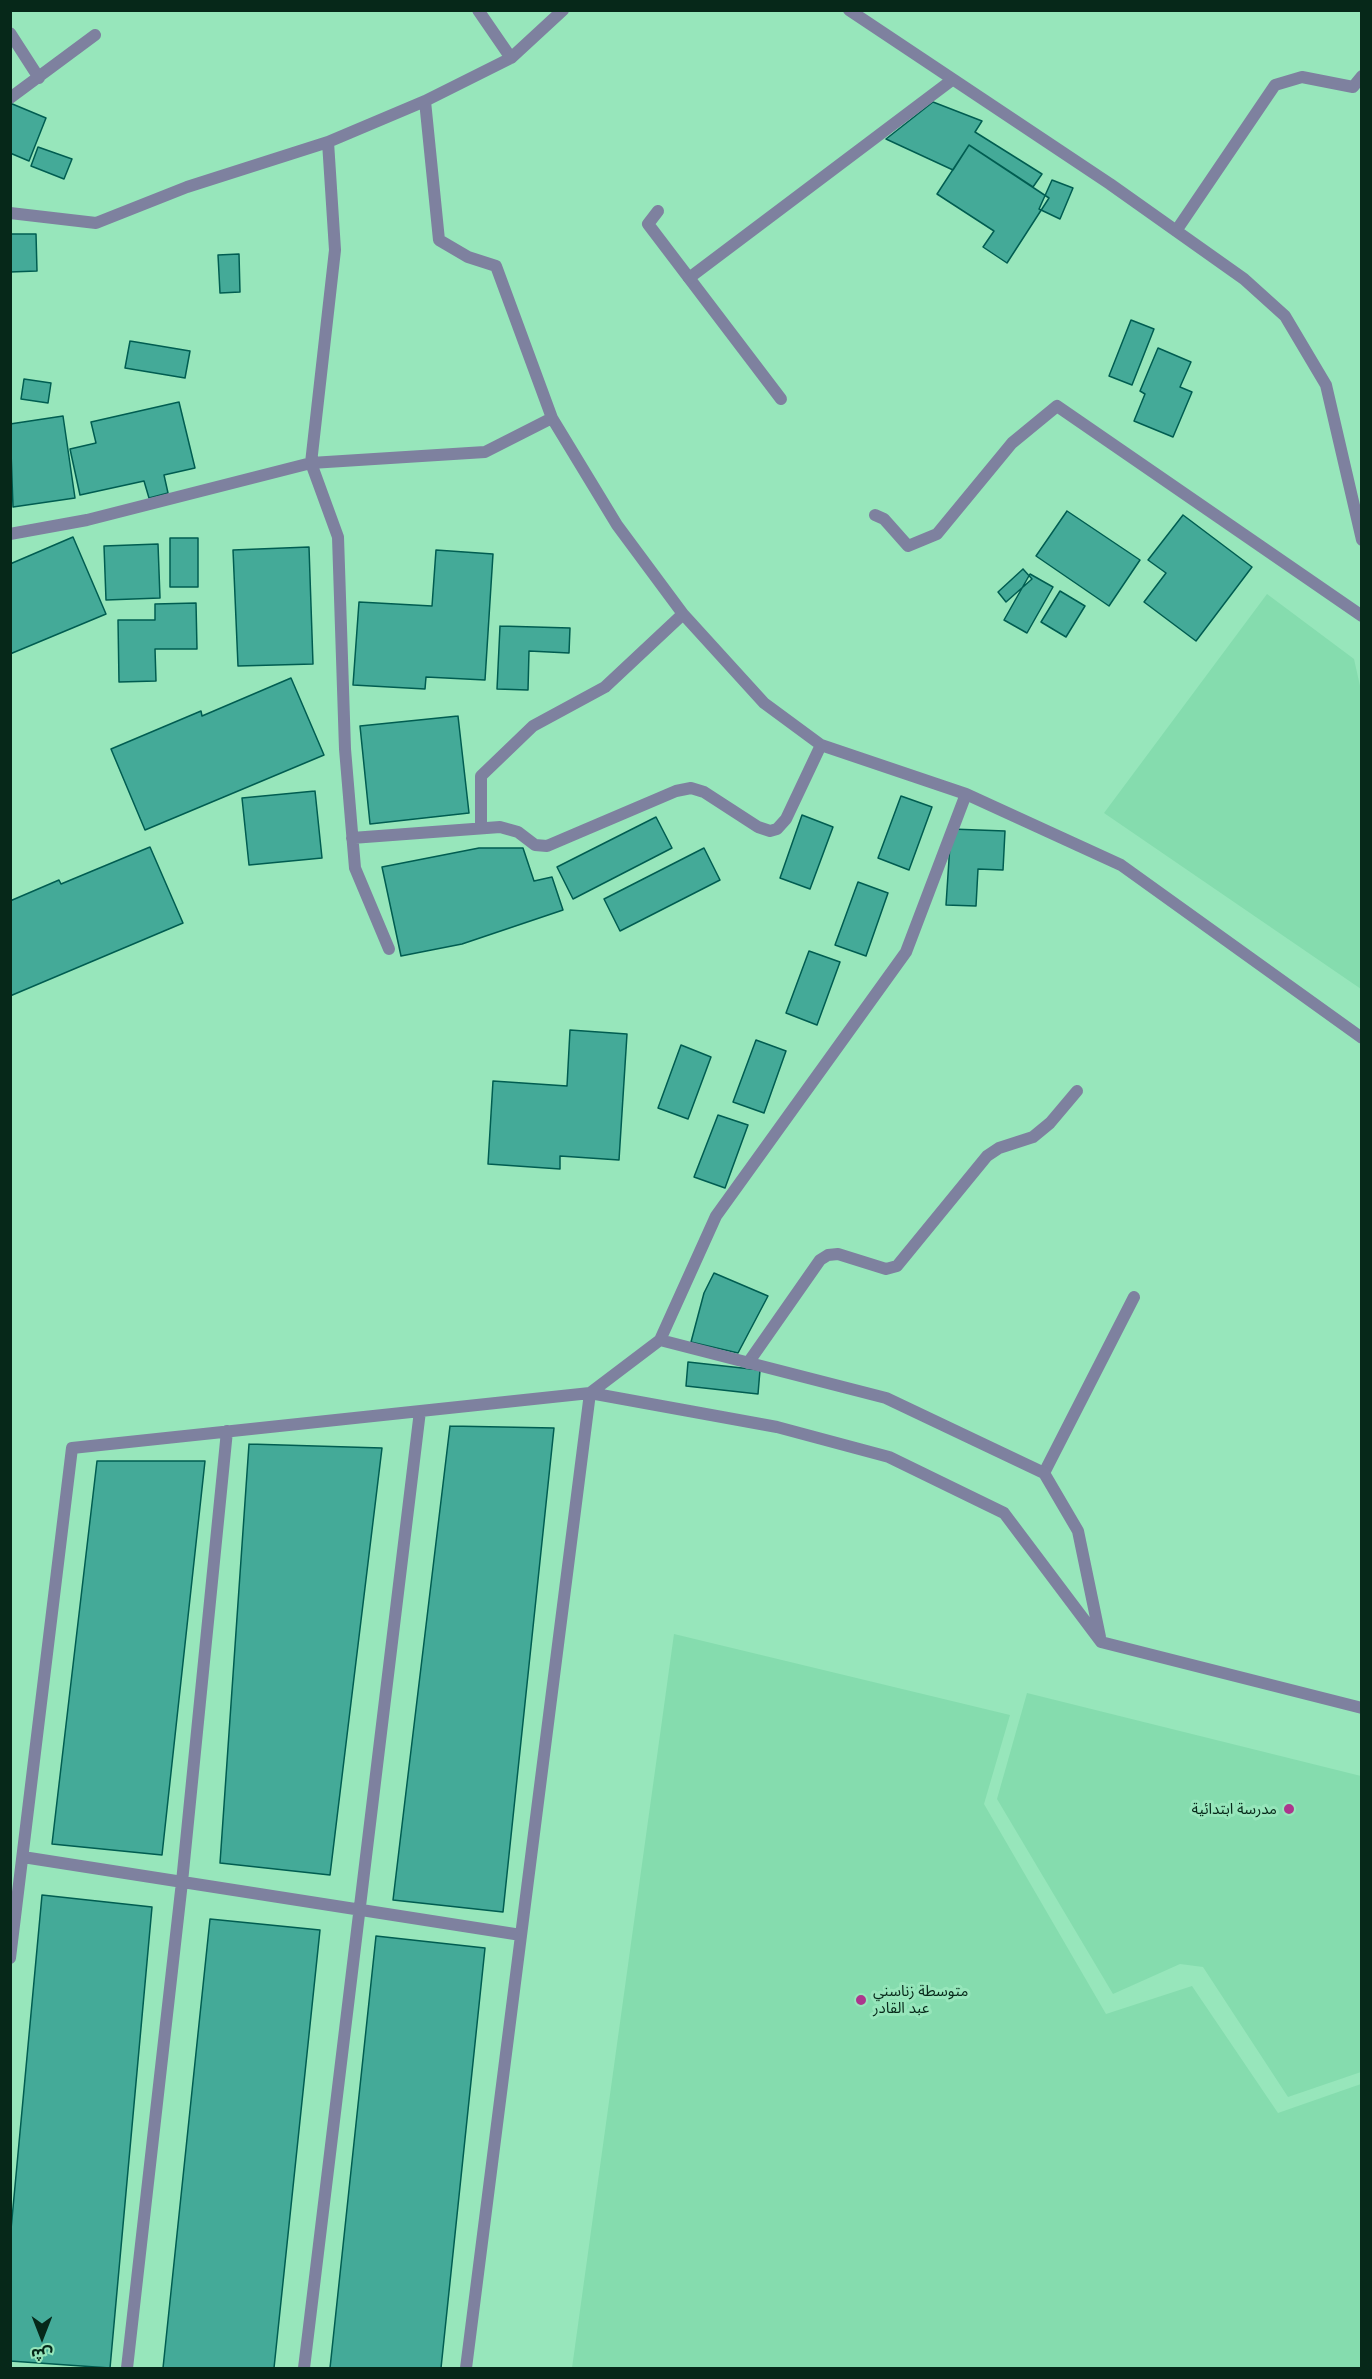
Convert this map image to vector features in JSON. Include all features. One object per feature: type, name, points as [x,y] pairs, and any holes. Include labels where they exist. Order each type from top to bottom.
[{"type":"street","points":[[477,10],[511,58]]},
{"type":"street","points":[[10,213],[96,223],[187,187],[328,142],[425,101],[511,58],[563,10]]},
{"type":"street","points":[[849,10],[1176,231],[1244,279],[1285,316],[1326,385],[1362,540]]},
{"type":"street","points":[[10,33],[39,78]]},
{"type":"street","points":[[10,98],[95,35]]},
{"type":"street","points":[[1176,231],[1275,85],[1302,77],[1353,87],[1362,76]]},
{"type":"street","points":[[689,278],[952,80]]},
{"type":"street","points":[[425,101],[439,240],[468,257],[496,266],[552,418],[617,525],[683,614],[764,703],[821,745],[966,794],[1121,864],[1362,1038]]},
{"type":"street","points":[[328,142],[334,250],[311,463],[338,537],[345,749],[355,868],[389,949]]},
{"type":"street","points":[[658,211],[648,224],[781,399]]},
{"type":"street","points":[[875,515],[884,519],[908,546],[937,534],[1012,443],[1056,406],[1362,616]]},
{"type":"street","points":[[10,534],[87,520],[311,463],[485,452],[552,418]]},
{"type":"street","points":[[481,827],[482,776],[533,726],[605,687],[683,614]]},
{"type":"street","points":[[352,838],[481,827],[510,828],[535,845],[547,846],[676,791],[691,788],[704,792],[758,827],[770,831],[777,829],[786,819],[821,745]]},
{"type":"street","points":[[466,2368],[590,1393],[660,1340],[716,1216],[906,952],[966,794]]},
{"type":"street","points":[[748,1363],[820,1260],[828,1255],[837,1254],[886,1269],[897,1266],[987,1156],[999,1148],[1033,1137],[1050,1123],[1077,1091]]},
{"type":"street","points":[[1044,1473],[1134,1297]]},
{"type":"street","points":[[660,1340],[886,1398],[1044,1473],[1078,1531],[1101,1642]]},
{"type":"street","points":[[10,1958],[72,1448],[590,1393],[777,1427],[889,1457],[1004,1513],[1101,1642],[1362,1708]]},
{"type":"street","points":[[304,2368],[420,1410]]},
{"type":"street","points":[[127,2368],[182,1882],[227,1431]]},
{"type":"street","points":[[22,1857],[521,1935]]},
{"type":"shaded area","points":[[1267,594],[1354,659],[1362,695],[1361,989],[1104,813]]},
{"type":"shaded area","name":"متوسطة زناسني عبد القادر","points":[[674,1634],[1010,1715],[984,1804],[1106,2014],[1192,1986],[1278,2113],[1361,2084],[1361,2368],[572,2368]]},
{"type":"shaded area","points":[[1027,1693],[1361,1776],[1361,2072],[1288,2097],[1203,1967],[1180,1964],[1113,1994],[997,1799]]},
{"type":"building","points":[[933,102],[982,121],[975,132],[1042,174],[1033,187],[969,145],[953,170],[886,139]]},
{"type":"building","points":[[10,103],[46,118],[29,161],[10,153]]},
{"type":"building","points":[[969,145],[1049,198],[1007,263],[983,247],[994,231],[937,194]]},
{"type":"building","points":[[38,147],[72,159],[64,179],[31,166]]},
{"type":"building","points":[[1052,180],[1073,188],[1060,219],[1039,209]]},
{"type":"building","points":[[10,234],[36,234],[37,271],[10,272]]},
{"type":"building","points":[[239,254],[240,292],[220,293],[218,255]]},
{"type":"building","points":[[1131,320],[1154,329],[1132,385],[1109,376]]},
{"type":"building","points":[[130,341],[190,351],[185,378],[125,368]]},
{"type":"building","points":[[1158,348],[1191,362],[1180,387],[1192,392],[1173,437],[1134,421],[1145,394],[1140,391]]},
{"type":"building","points":[[24,379],[51,383],[48,403],[21,399]]},
{"type":"building","points":[[179,402],[195,468],[164,475],[168,493],[149,498],[144,481],[80,495],[70,449],[96,443],[91,422]]},
{"type":"building","points":[[63,416],[75,498],[13,507],[10,424]]},
{"type":"building","points":[[1067,511],[1140,560],[1109,606],[1036,556]]},
{"type":"building","points":[[1183,515],[1252,567],[1196,641],[1144,602],[1166,573],[1148,560]]},
{"type":"building","points":[[73,537],[106,614],[10,654],[10,564]]},
{"type":"building","points":[[170,538],[198,538],[198,587],[170,587]]},
{"type":"building","points":[[158,544],[160,598],[106,600],[104,546]]},
{"type":"building","points":[[309,547],[313,664],[238,666],[233,550]]},
{"type":"building","points":[[436,550],[493,554],[485,680],[426,677],[425,689],[353,685],[359,602],[432,606]]},
{"type":"building","points":[[1023,569],[1032,579],[1006,602],[998,592]]},
{"type":"building","points":[[1030,574],[1053,587],[1027,633],[1004,620]]},
{"type":"building","points":[[1060,591],[1085,606],[1066,637],[1041,622]]},
{"type":"building","points":[[196,603],[197,649],[155,649],[156,681],[119,682],[118,620],[155,620],[155,604]]},
{"type":"building","points":[[500,626],[570,628],[569,653],[529,651],[528,690],[497,689]]},
{"type":"building","points":[[291,678],[324,755],[145,830],[111,749],[201,711],[202,716]]},
{"type":"building","points":[[458,716],[469,813],[370,824],[360,726]]},
{"type":"building","points":[[315,791],[322,858],[249,865],[242,798]]},
{"type":"building","points":[[901,796],[932,807],[909,870],[878,858]]},
{"type":"building","points":[[802,815],[833,827],[810,889],[780,878]]},
{"type":"building","points":[[656,817],[672,848],[573,899],[557,867]]},
{"type":"building","points":[[951,829],[1005,831],[1003,870],[978,869],[976,906],[946,905]]},
{"type":"building","points":[[150,847],[183,923],[10,996],[10,901],[59,880],[61,884]]},
{"type":"building","points":[[479,848],[523,848],[534,881],[552,877],[563,910],[462,944],[401,956],[382,867]]},
{"type":"building","points":[[704,848],[720,880],[620,931],[604,899]]},
{"type":"building","points":[[858,882],[888,893],[866,956],[835,945]]},
{"type":"building","points":[[809,951],[840,962],[817,1025],[786,1013]]},
{"type":"building","points":[[570,1030],[627,1034],[619,1160],[560,1156],[560,1169],[488,1164],[493,1081],[567,1086]]},
{"type":"building","points":[[756,1040],[786,1051],[764,1113],[733,1102]]},
{"type":"building","points":[[681,1045],[711,1057],[688,1119],[658,1108]]},
{"type":"building","points":[[718,1115],[748,1125],[725,1188],[694,1177]]},
{"type":"building","points":[[714,1273],[768,1296],[738,1353],[691,1342],[704,1293]]},
{"type":"building","points":[[688,1362],[760,1370],[758,1394],[686,1386]]},
{"type":"building","points":[[450,1426],[554,1428],[503,1912],[393,1900]]},
{"type":"building","points":[[249,1444],[382,1448],[330,1875],[220,1863]]},
{"type":"building","points":[[97,1461],[205,1461],[162,1855],[52,1844]]},
{"type":"building","points":[[42,1895],[152,1907],[110,2368],[10,2361],[10,2240]]},
{"type":"building","points":[[210,1919],[320,1930],[274,2368],[163,2368]]},
{"type":"building","points":[[376,1936],[485,1948],[441,2368],[330,2368]]},
{"type":"place","name":"مدرسة ابتدائية","points":[[1289,1809]]},
{"type":"place","name":"متوسطة زناسني عبد القادر","points":[[861,2000]]}]
